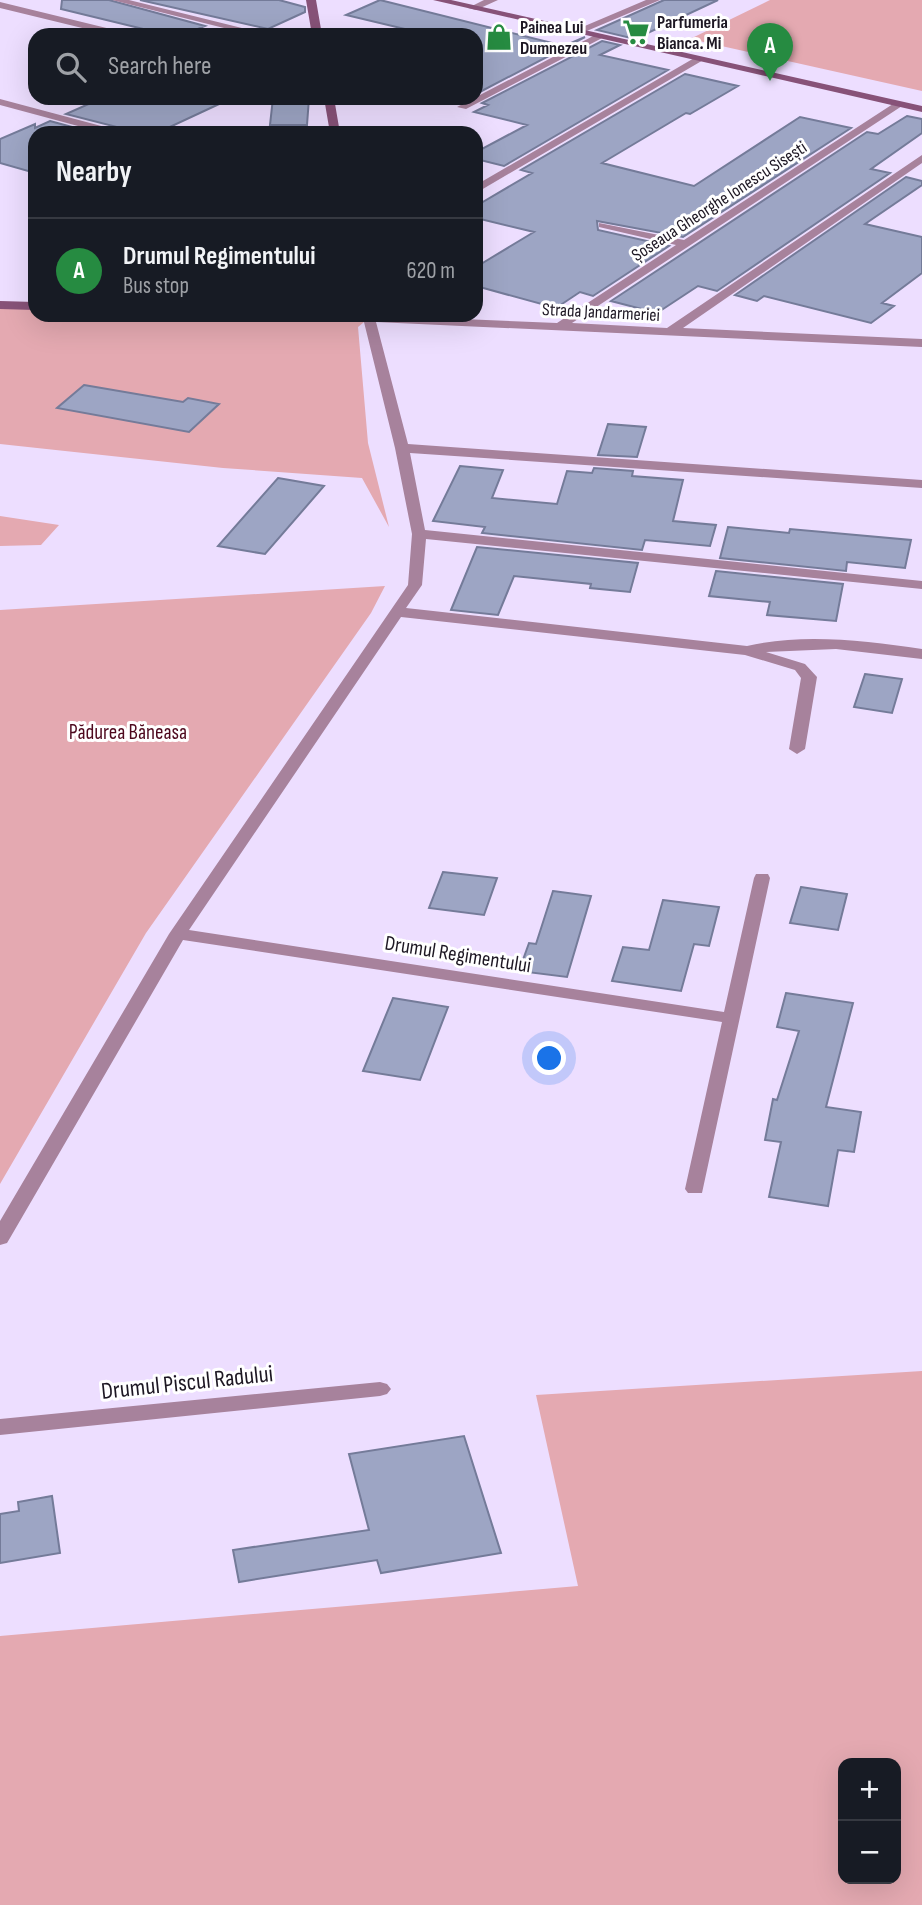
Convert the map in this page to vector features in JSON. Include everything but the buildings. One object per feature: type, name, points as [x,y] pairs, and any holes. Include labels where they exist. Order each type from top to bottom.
[{"type":"main road","points":[[311,0],[316,28]]},
{"type":"main road","points":[[438,0],[922,108]]},
{"type":"main road","points":[[331,105],[334,126]]},
{"type":"main road","points":[[0,305],[28,306]]},
{"type":"street","points":[[117,0],[235,28]]},
{"type":"street","points":[[473,8],[493,0]]},
{"type":"street","points":[[578,31],[655,0]]},
{"type":"street","points":[[0,5],[94,28]]},
{"type":"street","points":[[483,96],[601,36]]},
{"type":"street","points":[[483,186],[701,59]]},
{"type":"street","points":[[0,102],[90,126]]},
{"type":"street","name":"Șoseaua Gheorghe Ionescu Sisești","points":[[557,328],[900,104]]},
{"type":"street","points":[[462,107],[466,105]]},
{"type":"street","points":[[668,333],[922,158]]},
{"type":"street","points":[[603,225],[685,244]]},
{"type":"street","points":[[0,1238],[178,934],[415,585],[419,534],[402,448],[370,322]]},
{"type":"street","name":"Strada Jandarmeriei","points":[[454,322],[922,343]]},
{"type":"street","points":[[402,448],[922,484]]},
{"type":"street","points":[[419,534],[922,585]]},
{"type":"street","points":[[399,612],[747,651],[800,667],[808,677],[797,749]]},
{"type":"street","points":[[747,651],[783,643],[847,644],[922,654]]},
{"type":"street","points":[[695,1189],[762,878]]},
{"type":"street","name":"Drumul Regimentului","points":[[178,934],[731,1018]]},
{"type":"street","name":"Drumul Piscul Radului","points":[[0,1427],[380,1389]]},
{"type":"green space","points":[[770,0],[922,0],[922,91],[690,39]]},
{"type":"green space","points":[[0,305],[28,306],[28,322],[364,322],[358,327],[368,443],[389,527],[362,478],[223,468],[0,444]]},
{"type":"green space","points":[[0,516],[59,525],[41,545],[0,546]]},
{"type":"green space","name":"Pădurea Băneasa","points":[[385,586],[371,613],[146,933],[0,1184],[0,610]]},
{"type":"green space","points":[[922,1371],[922,1905],[0,1905],[0,1636],[578,1586],[536,1395]]},
{"type":"place","name":"Parfumeria Bianca. Mi","points":[[636,32]]},
{"type":"place","name":"Painea Lui Dumnezeu","points":[[499,37]]},
{"type":"place","name":"Drumul Regimentului","points":[[770,81]]}]
